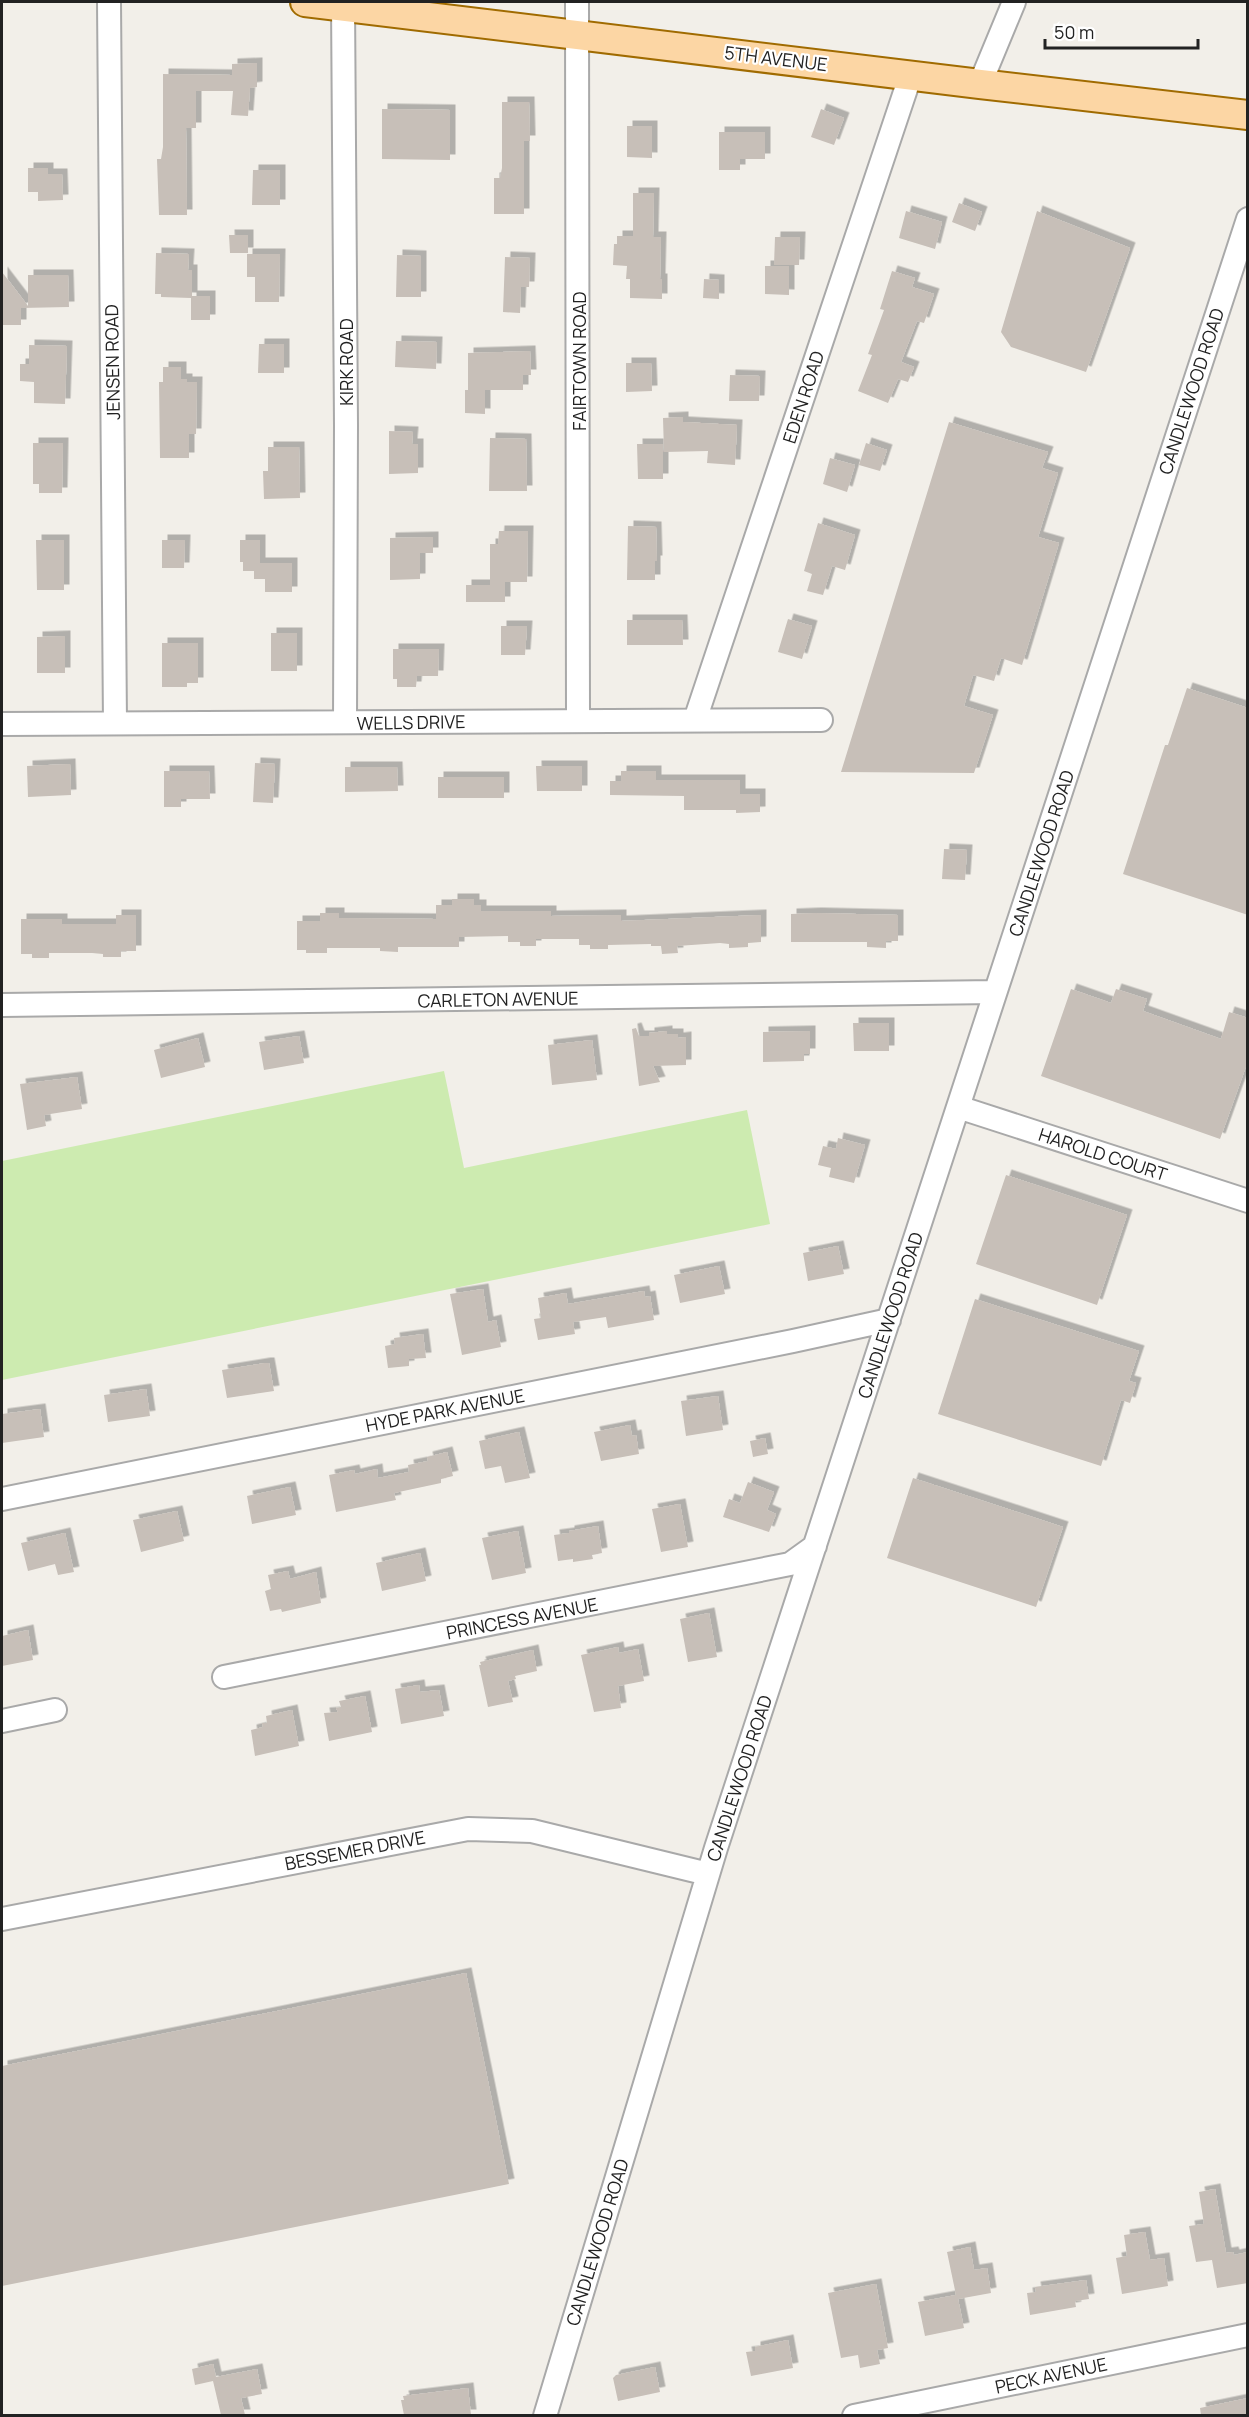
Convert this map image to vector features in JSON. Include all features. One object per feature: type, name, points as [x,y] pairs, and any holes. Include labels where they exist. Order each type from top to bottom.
[{"type":"main road","name":"5TH AVENUE","points":[[305,2],[343,4],[578,35],[1248,115]]},
{"type":"street","name":"JENSEN ROAD","points":[[109,2],[115,723]]},
{"type":"street","name":"FAIRTOWN ROAD","points":[[577,2],[579,720]]},
{"type":"street","points":[[980,84],[1014,2]]},
{"type":"street","name":"KIRK ROAD","points":[[343,4],[346,425],[345,722]]},
{"type":"street","name":"EDEN ROAD","points":[[695,720],[911,74]]},
{"type":"street","name":"CANDLEWOOD ROAD","points":[[545,2415],[708,1874],[1248,219]]},
{"type":"street","name":"WELLS DRIVE","points":[[2,724],[820,720]]},
{"type":"street","name":"CARLETON AVENUE","points":[[2,1005],[995,992]]},
{"type":"street","name":"HAROLD COURT","points":[[958,1107],[1248,1201]]},
{"type":"street","name":"HYDE PARK AVENUE","points":[[2,1499],[889,1320]]},
{"type":"street","name":"PRINCESS AVENUE","points":[[224,1677],[790,1564],[815,1546]]},
{"type":"street","points":[[2,1721],[55,1710]]},
{"type":"street","name":"BESSEMER DRIVE","points":[[2,1919],[468,1829],[532,1832],[708,1874]]},
{"type":"street","name":"PECK AVENUE","points":[[854,2415],[1248,2335]]},
{"type":"green space","points":[[444,1071],[464,1168],[747,1110],[770,1224],[2,1380],[2,1161]]},
{"type":"building","points":[[257,63],[257,87],[250,88],[248,116],[231,115],[233,91],[196,91],[196,128],[186,128],[187,215],[159,215],[157,159],[161,159],[163,147],[163,74],[232,75],[232,64]]},
{"type":"building","points":[[502,102],[529,102],[530,141],[524,141],[524,214],[494,214],[494,178],[500,178],[502,168]]},
{"type":"building","points":[[382,109],[450,110],[450,160],[382,159]]},
{"type":"building","points":[[821,109],[844,118],[834,145],[811,137]]},
{"type":"building","points":[[627,126],[652,126],[652,158],[627,157]]},
{"type":"building","points":[[719,132],[765,132],[765,159],[740,159],[740,170],[719,170]]},
{"type":"building","points":[[28,168],[48,168],[48,174],[62,174],[63,200],[38,201],[38,192],[28,192]]},
{"type":"building","points":[[253,170],[280,170],[280,205],[252,205]]},
{"type":"building","points":[[633,193],[654,193],[653,237],[661,237],[662,299],[630,298],[630,279],[626,279],[627,266],[613,265],[614,244],[617,244],[617,236],[633,236]]},
{"type":"building","points":[[959,203],[982,212],[975,231],[952,222]]},
{"type":"building","points":[[906,211],[942,222],[935,249],[899,238]]},
{"type":"building","points":[[1037,211],[1130,248],[1086,372],[1011,347],[1001,332]]},
{"type":"building","points":[[229,235],[248,235],[248,253],[230,253]]},
{"type":"building","points":[[775,237],[800,237],[799,265],[774,265]]},
{"type":"building","points":[[156,253],[189,254],[188,270],[192,270],[192,296],[210,296],[210,320],[191,320],[191,298],[161,297],[161,294],[155,294]]},
{"type":"building","points":[[247,254],[280,254],[279,302],[255,302],[255,277],[247,277]]},
{"type":"building","points":[[397,255],[421,256],[421,297],[396,297]]},
{"type":"building","points":[[505,257],[530,258],[529,287],[521,287],[520,313],[503,312]]},
{"type":"building","points":[[765,266],[789,266],[789,295],[765,294]]},
{"type":"building","points":[[892,271],[915,278],[912,287],[934,294],[924,323],[917,321],[901,362],[914,367],[908,382],[898,379],[888,403],[858,391],[872,355],[868,354],[884,310],[880,309]]},
{"type":"building","points":[[2,272],[28,306],[28,275],[68,275],[69,307],[21,308],[21,325],[2,325]]},
{"type":"building","points":[[704,279],[719,280],[719,299],[703,298]]},
{"type":"building","points":[[396,341],[437,342],[436,369],[395,367]]},
{"type":"building","points":[[259,344],[284,344],[284,373],[258,373]]},
{"type":"building","points":[[29,345],[67,346],[65,404],[34,403],[34,382],[20,381],[20,364],[29,364]]},
{"type":"building","points":[[530,351],[531,375],[523,375],[523,390],[485,390],[485,414],[465,413],[465,390],[468,390],[468,353]]},
{"type":"building","points":[[626,363],[651,363],[652,391],[626,392]]},
{"type":"building","points":[[163,367],[181,367],[181,379],[187,379],[187,382],[197,382],[196,434],[189,434],[189,458],[160,458],[159,382],[163,382]]},
{"type":"building","points":[[730,375],[760,376],[759,401],[729,401]]},
{"type":"building","points":[[683,417],[683,422],[737,425],[735,465],[707,463],[708,451],[664,452],[663,418]]},
{"type":"building","points":[[949,422],[1048,452],[1042,468],[1058,473],[1038,537],[1059,543],[1022,665],[1001,658],[994,681],[973,675],[964,706],[993,715],[974,773],[841,772]]},
{"type":"building","points":[[389,431],[413,432],[412,444],[418,444],[418,473],[389,474]]},
{"type":"building","points":[[490,438],[526,439],[527,491],[489,491]]},
{"type":"building","points":[[33,443],[63,443],[62,493],[39,493],[39,484],[33,484]]},
{"type":"building","points":[[866,443],[887,450],[880,471],[859,465]]},
{"type":"building","points":[[637,444],[663,444],[663,479],[638,479]]},
{"type":"building","points":[[268,447],[299,447],[300,498],[264,499],[263,471],[268,471]]},
{"type":"building","points":[[830,458],[855,465],[847,492],[823,484]]},
{"type":"building","points":[[818,523],[855,535],[845,570],[832,566],[823,595],[807,591],[812,574],[804,571]]},
{"type":"building","points":[[628,526],[656,527],[655,580],[627,580]]},
{"type":"building","points":[[499,531],[528,531],[527,582],[505,582],[505,602],[466,602],[466,585],[490,585],[490,544],[498,544]]},
{"type":"building","points":[[433,537],[433,553],[420,553],[420,579],[390,580],[390,538]]},
{"type":"building","points":[[36,540],[64,540],[64,590],[37,590]]},
{"type":"building","points":[[162,540],[185,540],[184,568],[162,568]]},
{"type":"building","points":[[240,540],[260,540],[260,563],[292,563],[292,592],[265,592],[265,579],[254,579],[254,571],[243,571],[243,562],[240,562]]},
{"type":"building","points":[[788,619],[812,626],[802,659],[778,652]]},
{"type":"building","points":[[627,620],[682,620],[683,645],[627,645]]},
{"type":"building","points":[[501,626],[527,626],[525,655],[501,655]]},
{"type":"building","points":[[271,633],[297,633],[297,671],[271,671]]},
{"type":"building","points":[[65,636],[65,673],[37,673],[37,637]]},
{"type":"building","points":[[162,643],[198,643],[198,683],[187,683],[187,687],[162,687]]},
{"type":"building","points":[[393,649],[439,649],[438,676],[417,676],[416,687],[397,687],[397,679],[393,679]]},
{"type":"building","points":[[1187,688],[1248,708],[1248,915],[1123,874],[1165,745],[1168,745]]},
{"type":"building","points":[[255,763],[275,764],[273,803],[253,802]]},
{"type":"building","points":[[70,764],[71,795],[28,797],[27,766]]},
{"type":"building","points":[[536,766],[582,766],[582,791],[537,791]]},
{"type":"building","points":[[345,767],[397,767],[398,791],[345,792]]},
{"type":"building","points":[[164,771],[209,771],[210,799],[181,799],[181,807],[164,807]]},
{"type":"building","points":[[621,771],[656,771],[656,780],[740,780],[740,794],[760,794],[760,812],[684,810],[684,796],[610,795],[610,781],[621,781]]},
{"type":"building","points":[[438,777],[504,777],[504,798],[438,798]]},
{"type":"building","points":[[944,849],[967,850],[965,880],[942,879]]},
{"type":"building","points":[[452,899],[474,899],[474,905],[481,905],[481,911],[551,911],[551,916],[621,915],[621,921],[761,915],[761,942],[748,943],[748,947],[729,948],[729,944],[720,943],[677,946],[678,953],[662,954],[661,946],[651,946],[651,944],[608,945],[608,949],[590,949],[590,945],[579,945],[579,939],[536,939],[536,946],[520,946],[520,942],[508,942],[508,936],[459,937],[459,947],[398,947],[398,952],[380,951],[380,948],[327,948],[327,953],[306,953],[306,950],[297,950],[297,921],[320,921],[320,913],[339,913],[339,918],[436,919],[436,905],[452,905]]},
{"type":"building","points":[[791,914],[898,915],[898,941],[886,941],[886,948],[867,947],[867,942],[791,942]]},
{"type":"building","points":[[116,915],[136,915],[136,951],[121,951],[121,957],[103,957],[103,954],[92,953],[49,953],[49,958],[32,958],[32,954],[21,954],[21,919],[62,919],[62,924],[116,924]]},
{"type":"building","points":[[1071,989],[1111,1003],[1116,989],[1147,999],[1143,1011],[1221,1039],[1229,1012],[1248,1018],[1248,1061],[1220,1139],[1041,1076]]},
{"type":"building","points":[[853,1023],[889,1023],[889,1051],[854,1051]]},
{"type":"building","points":[[636,1028],[639,1036],[667,1031],[667,1034],[678,1034],[678,1038],[686,1037],[686,1065],[653,1066],[660,1082],[639,1086],[632,1029]]},
{"type":"building","points":[[810,1031],[810,1054],[804,1054],[804,1061],[763,1062],[763,1032]]},
{"type":"building","points":[[299,1036],[304,1063],[264,1070],[259,1042]]},
{"type":"building","points":[[198,1038],[205,1067],[161,1078],[154,1050]]},
{"type":"building","points":[[592,1040],[597,1080],[552,1085],[548,1045]]},
{"type":"building","points":[[77,1077],[82,1109],[44,1115],[46,1126],[27,1130],[20,1084]]},
{"type":"building","points":[[838,1138],[865,1145],[854,1183],[829,1177],[831,1168],[818,1165],[823,1146],[836,1149]]},
{"type":"building","points":[[1006,1175],[1127,1215],[1097,1305],[976,1264]]},
{"type":"building","points":[[838,1246],[844,1274],[808,1281],[803,1253]]},
{"type":"building","points":[[719,1266],[725,1294],[680,1303],[674,1275]]},
{"type":"building","points":[[483,1289],[488,1322],[496,1320],[501,1347],[462,1355],[450,1294]]},
{"type":"building","points":[[644,1291],[645,1297],[650,1296],[654,1320],[608,1328],[606,1317],[573,1322],[575,1334],[538,1340],[534,1319],[541,1318],[538,1298],[566,1293],[568,1304]]},
{"type":"building","points":[[975,1299],[1139,1351],[1129,1381],[1136,1383],[1130,1403],[1121,1400],[1101,1466],[938,1414]]},
{"type":"building","points":[[423,1334],[426,1358],[409,1359],[409,1366],[388,1368],[385,1346],[395,1344],[394,1338]]},
{"type":"building","points":[[269,1363],[274,1391],[227,1398],[222,1370]]},
{"type":"building","points":[[146,1389],[150,1416],[108,1422],[104,1395]]},
{"type":"building","points":[[718,1396],[723,1430],[686,1436],[681,1401]]},
{"type":"building","points":[[40,1409],[44,1437],[2,1443],[2,1414]]},
{"type":"building","points":[[630,1425],[632,1436],[636,1435],[639,1454],[601,1461],[594,1432]]},
{"type":"building","points":[[519,1432],[530,1478],[505,1483],[501,1466],[485,1469],[479,1441]]},
{"type":"building","points":[[765,1438],[768,1454],[753,1457],[750,1441]]},
{"type":"building","points":[[447,1452],[453,1476],[441,1479],[441,1483],[394,1493],[396,1500],[336,1512],[329,1475],[354,1470],[355,1474],[377,1469],[378,1478],[409,1472],[408,1465],[428,1461],[427,1457]]},
{"type":"building","points":[[913,1478],[1063,1527],[1036,1607],[887,1558]]},
{"type":"building","points":[[748,1482],[774,1492],[767,1510],[776,1514],[769,1532],[723,1517],[729,1499],[740,1503]]},
{"type":"building","points":[[290,1487],[296,1515],[252,1524],[247,1496]]},
{"type":"building","points":[[680,1504],[688,1547],[661,1552],[652,1509]]},
{"type":"building","points":[[177,1511],[184,1541],[141,1552],[133,1520]]},
{"type":"building","points":[[598,1526],[602,1553],[592,1555],[593,1559],[573,1562],[573,1559],[558,1561],[554,1535]]},
{"type":"building","points":[[518,1531],[526,1573],[492,1580],[482,1538]]},
{"type":"building","points":[[65,1533],[74,1572],[58,1575],[55,1564],[28,1571],[21,1543]]},
{"type":"building","points":[[420,1553],[426,1581],[382,1591],[376,1563]]},
{"type":"building","points":[[288,1571],[290,1579],[316,1572],[321,1603],[282,1612],[281,1609],[270,1611],[265,1591],[271,1589],[268,1575]]},
{"type":"building","points":[[709,1613],[717,1657],[688,1662],[680,1619]]},
{"type":"building","points":[[28,1630],[33,1660],[2,1666],[2,1636]]},
{"type":"building","points":[[618,1647],[619,1653],[638,1649],[644,1681],[618,1686],[621,1708],[594,1712],[581,1655]]},
{"type":"building","points":[[533,1650],[537,1671],[515,1676],[516,1679],[508,1681],[513,1702],[488,1707],[480,1662]]},
{"type":"building","points":[[419,1685],[420,1692],[439,1690],[444,1716],[401,1724],[395,1689]]},
{"type":"building","points":[[365,1696],[372,1732],[329,1741],[324,1713],[338,1712],[336,1708],[341,1707],[339,1701]]},
{"type":"building","points":[[292,1710],[299,1746],[255,1756],[251,1730],[263,1727],[262,1723],[267,1723],[266,1716]]},
{"type":"building","points":[[466,1973],[509,2184],[2,2286],[2,2066]]},
{"type":"building","points":[[1215,2189],[1226,2253],[1233,2252],[1234,2255],[1248,2252],[1248,2283],[1217,2288],[1212,2260],[1196,2262],[1189,2226],[1204,2224],[1199,2192]]},
{"type":"building","points":[[1145,2232],[1150,2260],[1164,2258],[1168,2286],[1122,2294],[1116,2258],[1127,2256],[1124,2235]]},
{"type":"building","points":[[970,2247],[974,2270],[987,2268],[991,2293],[958,2299],[964,2328],[925,2336],[918,2302],[956,2295],[947,2252]]},
{"type":"building","points":[[1086,2280],[1089,2299],[1075,2301],[1076,2307],[1030,2315],[1027,2293],[1036,2292],[1035,2287]]},
{"type":"building","points":[[876,2284],[888,2348],[877,2350],[880,2364],[860,2368],[858,2355],[841,2358],[828,2293]]},
{"type":"building","points":[[788,2340],[793,2368],[751,2376],[746,2352],[755,2351],[755,2347]]},
{"type":"building","points":[[213,2364],[216,2377],[257,2369],[262,2394],[241,2398],[245,2415],[221,2415],[213,2381],[195,2385],[192,2369]]},
{"type":"building","points":[[655,2367],[660,2392],[618,2401],[613,2378],[616,2375]]},
{"type":"building","points":[[468,2388],[471,2415],[404,2415],[401,2400],[404,2400],[403,2396]]},
{"type":"building","points":[[1248,2398],[1248,2415],[1201,2415],[1200,2408]]}]
